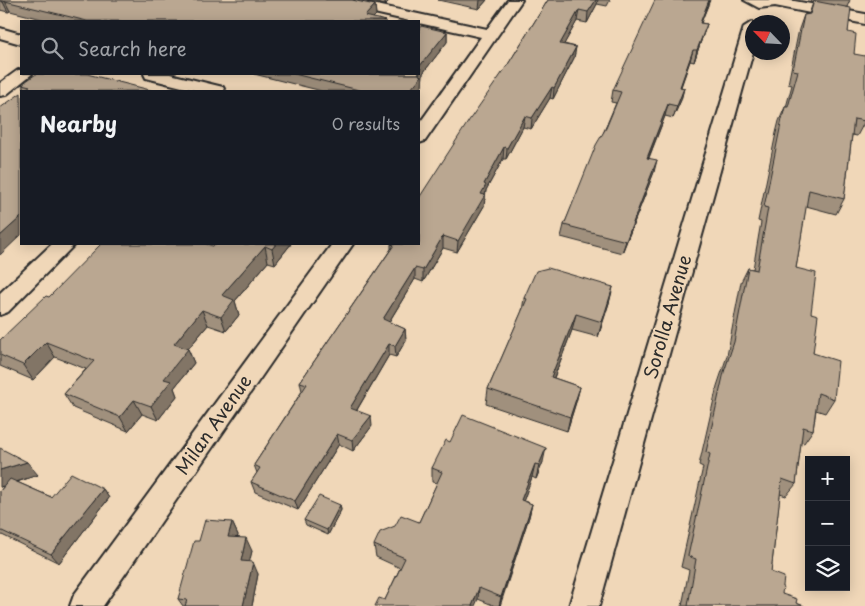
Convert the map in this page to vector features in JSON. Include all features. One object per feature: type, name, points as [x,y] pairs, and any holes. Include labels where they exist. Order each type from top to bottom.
[{"type":"street","points":[[334,0],[491,34]]},
{"type":"street","points":[[420,136],[515,0]]},
{"type":"street","points":[[757,15],[763,1],[865,19]]},
{"type":"street","points":[[0,34],[20,39]]},
{"type":"street","name":"Sorolla Avenue","points":[[584,606],[745,51]]},
{"type":"street","points":[[0,91],[23,75]]},
{"type":"street","points":[[156,75],[213,90]]},
{"type":"street","points":[[0,306],[64,245]]},
{"type":"street","name":"Milan Avenue","points":[[85,606],[342,245]]},
{"type":"building","points":[[352,0],[375,5],[365,16],[382,20],[83,20],[0,1]]},
{"type":"building","points":[[548,0],[596,0],[588,12],[579,10],[560,44],[576,47],[554,88],[552,87],[532,118],[525,116],[507,148],[504,147],[484,184],[486,185],[481,194],[485,195],[458,241],[443,236],[423,270],[415,268],[383,319],[405,329],[395,346],[389,344],[350,408],[371,416],[352,440],[337,434],[295,501],[251,482],[260,468],[254,465],[307,384],[300,382],[394,245],[420,245],[420,196],[507,66]]},
{"type":"building","points":[[655,0],[709,0],[700,23],[707,24],[697,50],[693,50],[680,87],[684,88],[677,106],[668,104],[647,158],[657,160],[626,241],[564,225],[596,145],[606,128],[621,92],[613,90]]},
{"type":"building","points":[[814,1],[851,8],[848,32],[856,34],[854,54],[865,56],[865,121],[854,119],[844,199],[809,190],[796,268],[816,273],[811,313],[818,315],[813,353],[838,361],[834,399],[818,393],[813,430],[803,427],[796,484],[782,479],[771,572],[784,577],[782,594],[797,599],[796,603],[804,606],[688,606],[696,559],[688,556],[710,454],[706,452],[724,372],[734,342],[748,268],[757,270],[768,208],[764,207],[785,107],[788,107],[798,71],[793,70],[804,15],[810,14]]},
{"type":"building","points":[[421,26],[447,32],[420,66]]},
{"type":"building","points":[[35,75],[91,75],[150,90],[24,90],[30,86],[22,84]]},
{"type":"building","points":[[298,75],[422,76],[410,90],[359,90]]},
{"type":"building","points":[[20,94],[20,218],[0,236],[0,108]]},
{"type":"building","points":[[100,245],[275,245],[272,249],[265,246],[222,295],[234,300],[221,317],[202,310],[174,344],[188,349],[164,379],[171,381],[151,406],[134,400],[120,417],[64,394],[94,361],[46,342],[23,365],[0,355],[0,340],[46,296],[49,297]]},
{"type":"building","points":[[548,268],[613,287],[602,322],[576,314],[551,377],[580,387],[570,417],[488,389],[527,299],[524,298],[536,271]]},
{"type":"building","points":[[463,415],[546,448],[539,465],[535,464],[521,500],[532,504],[501,597],[479,588],[472,606],[375,606],[379,598],[385,600],[405,558],[374,545],[380,532],[395,526],[401,515],[419,522],[442,472],[432,468],[446,440],[450,442]]},
{"type":"building","points":[[0,448],[27,462],[0,470]]},
{"type":"building","points":[[71,473],[103,489],[51,554],[0,530],[0,491],[10,479],[51,497]]},
{"type":"building","points":[[319,496],[340,505],[327,530],[304,520]]},
{"type":"building","points":[[205,520],[232,522],[228,537],[246,538],[241,561],[253,562],[243,606],[185,606],[187,600],[178,599],[194,541],[199,541]]}]
